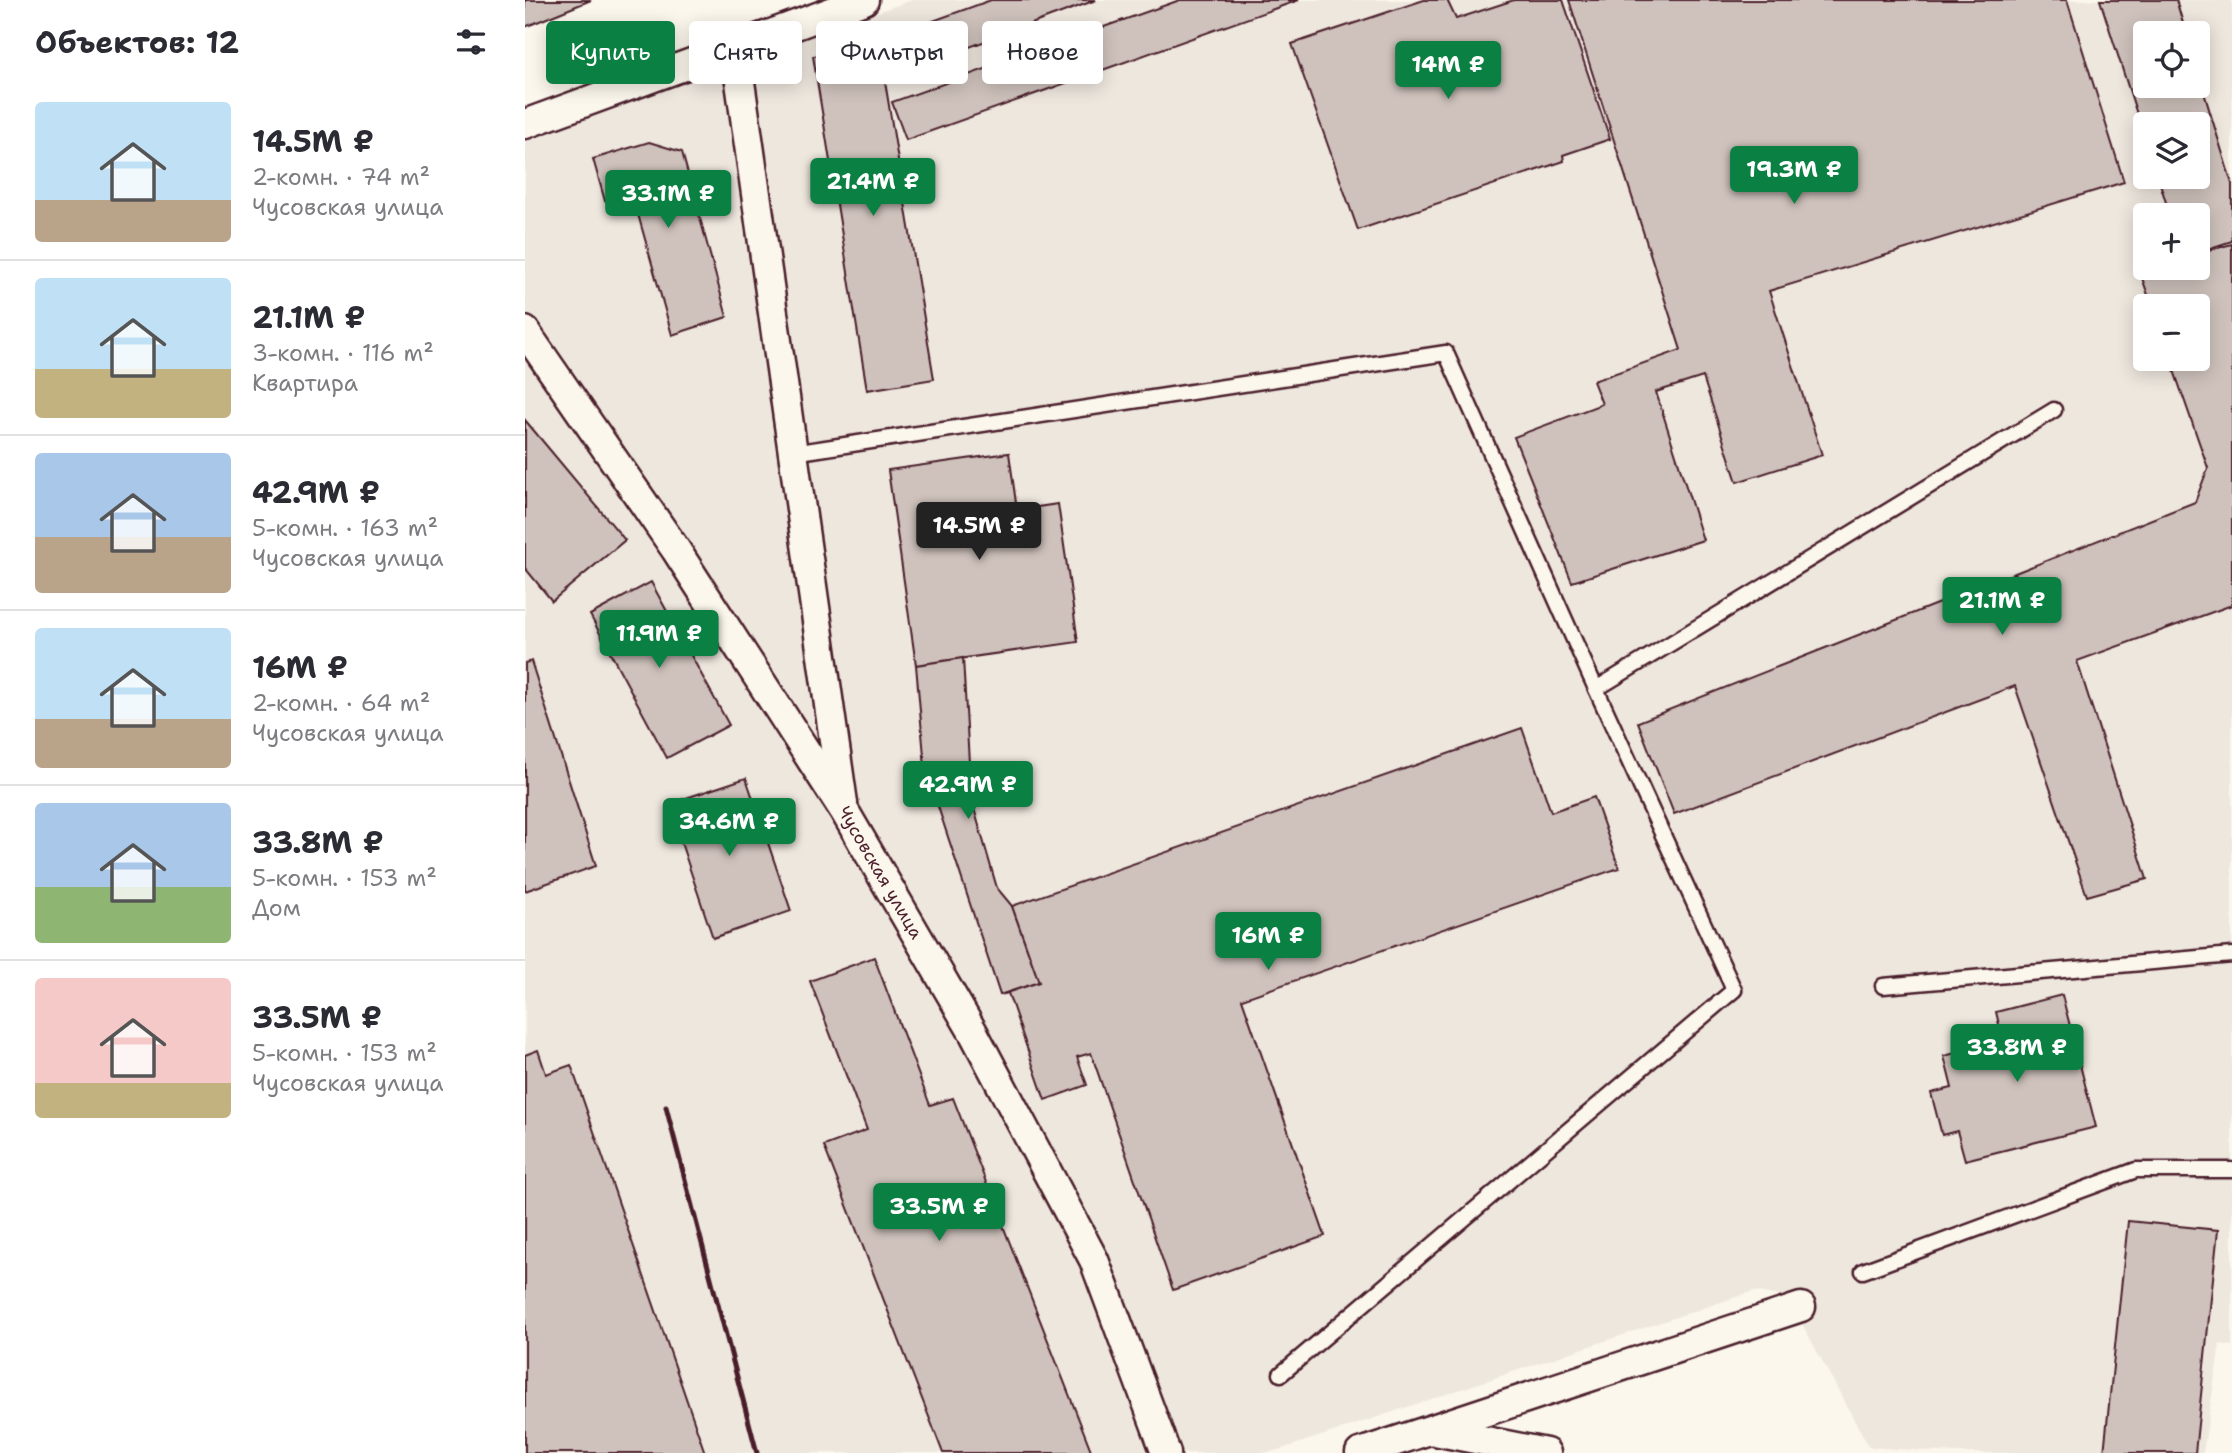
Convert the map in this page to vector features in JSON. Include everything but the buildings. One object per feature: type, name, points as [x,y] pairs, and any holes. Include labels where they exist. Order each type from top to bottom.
[{"type":"street","points":[[802,23],[864,0]]},
{"type":"street","points":[[525,124],[689,64]]},
{"type":"street","points":[[740,84],[845,812]]},
{"type":"street","name":"Чусовская улица","points":[[525,331],[676,550],[845,812],[973,1032],[1094,1260],[1166,1453]]},
{"type":"street","points":[[1360,1453],[1801,1307]]},
{"type":"street","points":[[1433,1430],[1546,1453]]},
{"type":"lane","points":[[793,453],[1446,353],[1734,990],[1281,1374]]},
{"type":"lane","points":[[1596,689],[2054,410]]},
{"type":"lane","points":[[1883,986],[2232,955]]},
{"type":"lane","points":[[1863,1271],[2136,1170],[2232,1170]]},
{"type":"shaded area","points":[[912,0],[2232,0],[2232,1346],[2220,1344],[2203,1453],[1955,1453],[1869,1447],[1788,1298],[1754,1291],[1264,1453],[525,1453],[525,141],[689,79],[689,84],[802,84],[802,38],[816,34],[816,84],[968,84],[968,21],[852,21]]},
{"type":"railway","points":[[666,1107],[757,1453]]}]
